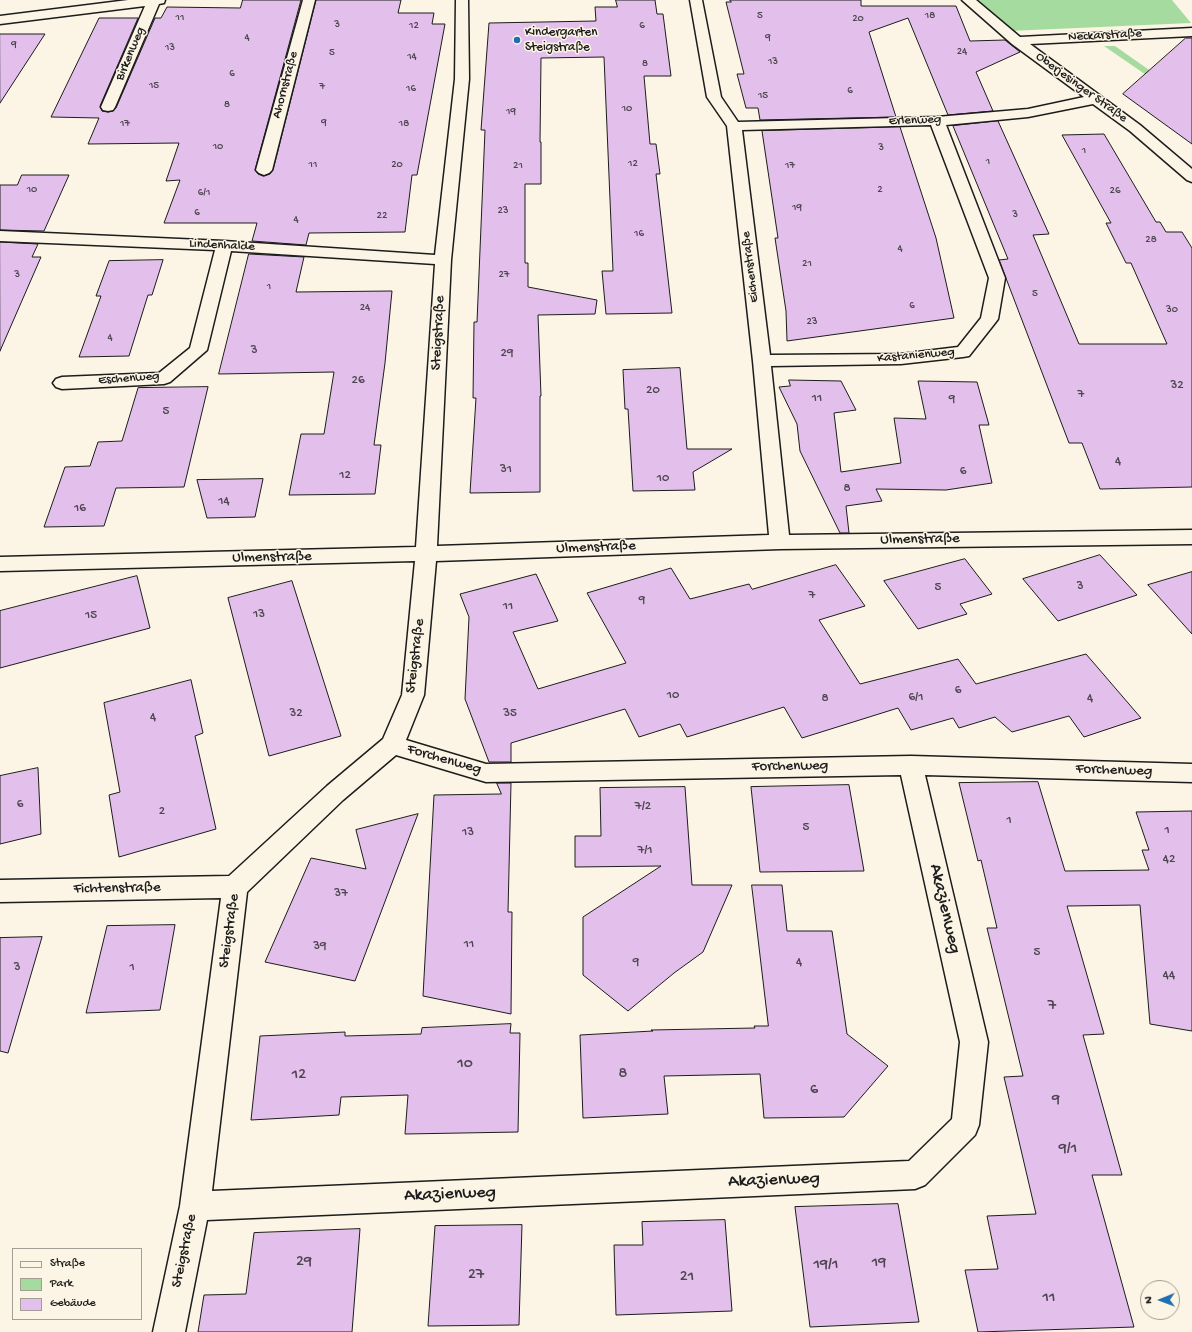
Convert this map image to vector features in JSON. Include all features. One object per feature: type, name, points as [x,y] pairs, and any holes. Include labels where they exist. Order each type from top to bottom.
[{"type":"street","points":[[0,20],[156,0]]},
{"type":"street","name":"Birkenweg","points":[[108,107],[156,0]]},
{"type":"street","name":"Ahornstraße","points":[[264,170],[309,0]]},
{"type":"street","name":"Steigstraße","points":[[169,1332],[195,1206],[235,888],[335,793],[392,745],[413,695],[426,554],[443,260],[462,79],[462,0]]},
{"type":"street","name":"Eichenstraße","points":[[696,0],[714,97],[734,126],[762,361],[780,542]]},
{"type":"street","name":"Oberjesinger Straße","points":[[968,0],[1018,41],[1136,128],[1192,177]]},
{"type":"street","name":"Neckarstraße","points":[[1018,41],[1192,32]]},
{"type":"street","name":"Erlenweg","points":[[734,126],[937,121],[1028,113],[1095,99]]},
{"type":"street","name":"Kastanienweg","points":[[762,361],[901,359],[963,352],[989,319],[997,278],[937,121]]},
{"type":"street","name":"Lindenhalde","points":[[0,236],[224,246],[443,260]]},
{"type":"street","name":"Eschenweg","points":[[62,383],[164,378],[198,350],[224,246]]},
{"type":"street","name":"Ulmenstraße","points":[[0,564],[426,554],[780,542],[1192,537]]},
{"type":"street","name":"Forchenweg","points":[[392,745],[486,773],[911,765],[1192,774]]},
{"type":"street","name":"Akazienweg","points":[[195,1206],[915,1175],[965,1125],[974,1042],[911,765]]},
{"type":"street","name":"Fichtenstraße","points":[[0,891],[235,888]]},
{"type":"green space","points":[[971,0],[1172,0],[1191,23],[1009,31]]},
{"type":"green space","points":[[1104,46],[1115,46],[1192,100],[1184,101]]},
{"type":"building","points":[[243,0],[301,0],[255,170],[258,174],[263,176],[270,174],[273,170],[316,0],[401,0],[398,13],[434,13],[432,24],[445,24],[417,175],[412,175],[405,232],[309,233],[306,245],[252,241],[257,223],[164,223],[180,180],[166,181],[179,143],[88,144],[99,118],[51,117],[99,18],[138,18],[100,106],[102,111],[108,112],[113,111],[116,108],[155,18],[161,18],[167,7],[240,8]]},
{"type":"building","points":[[616,0],[655,0],[657,14],[663,14],[671,76],[644,76],[650,144],[656,144],[660,174],[656,174],[672,313],[606,314],[602,271],[613,271],[604,57],[541,58],[541,184],[525,184],[525,263],[528,263],[528,287],[597,300],[595,314],[538,315],[541,396],[540,492],[470,493],[476,398],[473,398],[474,322],[477,322],[485,130],[481,130],[489,23],[596,21],[595,7],[617,7]]},
{"type":"building","points":[[730,0],[861,0],[861,6],[956,6],[970,41],[1005,40],[1020,52],[976,72],[993,111],[948,115],[908,18],[869,32],[896,117],[760,120],[758,108],[746,108],[737,74],[744,74],[726,2],[731,2]]},
{"type":"building","points":[[0,34],[45,34],[0,103]]},
{"type":"building","points":[[1186,38],[1192,38],[1192,144],[1123,94]]},
{"type":"building","points":[[998,121],[1049,234],[1033,235],[1079,344],[1167,344],[1131,263],[1126,263],[1106,223],[1111,223],[1062,135],[1104,134],[1156,222],[1160,222],[1166,232],[1182,232],[1192,248],[1192,487],[1100,489],[1082,443],[1069,443],[999,260],[1008,259],[953,126]]},
{"type":"building","points":[[900,127],[936,238],[954,318],[787,341],[786,311],[775,238],[778,238],[762,131]]},
{"type":"building","points":[[22,175],[69,175],[44,231],[0,230],[0,185],[17,185]]},
{"type":"building","points":[[0,242],[38,244],[32,257],[41,257],[0,351]]},
{"type":"building","points":[[249,254],[304,257],[296,292],[392,291],[385,363],[374,445],[381,445],[375,494],[289,495],[301,434],[324,434],[334,372],[219,374]]},
{"type":"building","points":[[163,260],[152,295],[148,295],[129,356],[79,357],[101,296],[96,296],[109,261]]},
{"type":"building","points":[[680,368],[687,449],[732,449],[693,472],[695,490],[633,491],[628,409],[625,409],[623,370]]},
{"type":"building","points":[[789,380],[841,381],[856,410],[834,413],[841,472],[901,463],[894,418],[926,419],[918,381],[977,382],[989,425],[979,425],[992,483],[946,490],[876,489],[882,501],[846,506],[849,533],[840,533],[800,451],[797,424],[779,387],[790,386]]},
{"type":"building","points":[[208,387],[184,487],[116,488],[104,526],[44,527],[65,467],[90,466],[98,442],[122,441],[138,388]]},
{"type":"building","points":[[263,479],[255,517],[207,518],[197,480]]},
{"type":"building","points":[[1100,555],[1137,595],[1058,621],[1023,579]]},
{"type":"building","points":[[965,559],[992,594],[960,604],[967,614],[918,629],[884,581]]},
{"type":"building","points":[[836,565],[865,606],[819,620],[860,684],[958,659],[976,684],[1086,654],[1141,718],[1084,737],[1069,716],[1012,732],[995,717],[959,728],[953,718],[911,730],[898,708],[802,738],[784,707],[687,737],[680,724],[639,737],[625,709],[511,743],[511,762],[489,762],[465,699],[469,617],[460,594],[536,574],[558,621],[513,632],[538,689],[626,663],[587,593],[671,568],[690,599],[749,584],[752,589]]},
{"type":"building","points":[[1192,572],[1192,634],[1148,585]]},
{"type":"building","points":[[137,576],[150,628],[0,668],[0,611]]},
{"type":"building","points":[[292,581],[341,736],[269,756],[228,598]]},
{"type":"building","points":[[191,680],[203,733],[195,736],[216,829],[119,857],[109,795],[120,792],[104,703]]},
{"type":"building","points":[[38,768],[41,834],[0,844],[0,776]]},
{"type":"building","points":[[1038,782],[1065,871],[1149,870],[1142,850],[1149,850],[1136,812],[1192,811],[1192,1031],[1150,1024],[1140,905],[1067,906],[1104,1034],[1083,1035],[1122,1175],[1092,1175],[1134,1327],[978,1332],[965,1270],[998,1269],[987,1216],[1036,1214],[1004,1077],[1023,1076],[987,928],[997,928],[981,860],[978,861],[959,783]]},
{"type":"building","points":[[497,783],[511,783],[508,912],[512,912],[511,1014],[423,996],[434,795],[501,794]]},
{"type":"building","points":[[849,785],[864,871],[760,872],[751,787]]},
{"type":"building","points":[[685,787],[692,885],[732,885],[703,952],[674,973],[628,1011],[583,975],[583,917],[661,866],[575,867],[575,836],[601,836],[600,788]]},
{"type":"building","points":[[418,814],[355,981],[265,962],[311,858],[366,869],[356,830]]},
{"type":"building","points":[[752,885],[782,885],[787,931],[832,931],[847,1034],[888,1066],[844,1117],[764,1118],[760,1074],[664,1076],[668,1114],[583,1118],[580,1035],[653,1031],[651,1030],[755,1028],[754,1026],[768,1026]]},
{"type":"building","points":[[175,925],[160,1010],[86,1013],[107,926]]},
{"type":"building","points":[[42,937],[8,1053],[0,1051],[0,938]]},
{"type":"building","points":[[511,1024],[510,1033],[520,1033],[518,1132],[405,1134],[408,1095],[341,1097],[339,1115],[251,1120],[260,1036],[345,1032],[345,1036],[421,1034],[422,1028]]},
{"type":"building","points":[[898,1204],[919,1322],[810,1327],[795,1207]]},
{"type":"building","points":[[725,1220],[732,1311],[616,1315],[614,1245],[643,1245],[642,1222]]},
{"type":"building","points":[[522,1225],[519,1325],[428,1326],[435,1226]]},
{"type":"building","points":[[360,1229],[352,1332],[198,1332],[204,1295],[246,1294],[254,1233]]},
{"type":"place","name":"Kindergarten Steigstraße","points":[[517,40]]}]
